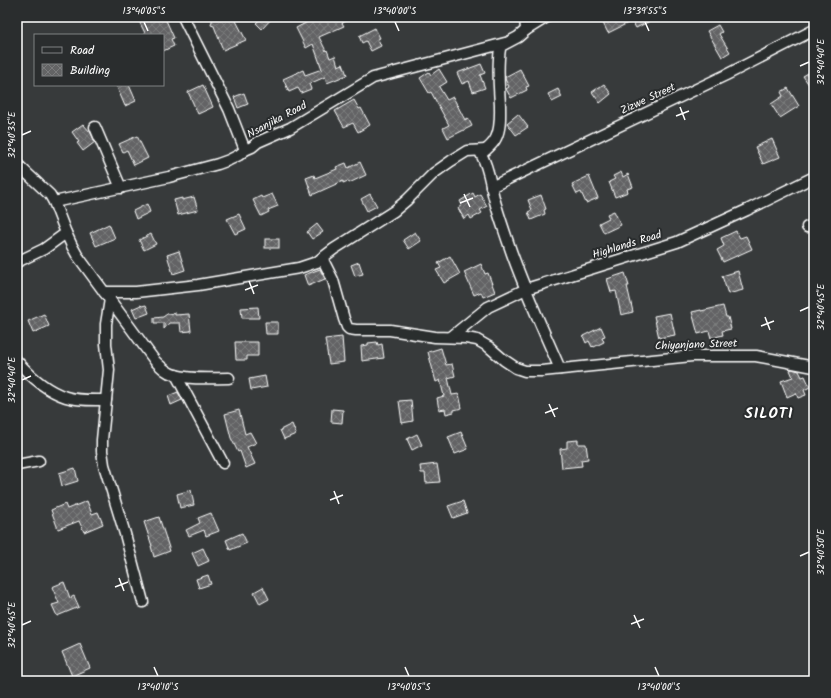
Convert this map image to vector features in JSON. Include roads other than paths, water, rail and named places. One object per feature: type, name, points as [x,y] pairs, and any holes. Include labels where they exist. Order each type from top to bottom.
[{"type":"street","points":[[183,17],[229,109],[245,150]]},
{"type":"street","points":[[525,17],[526,30],[547,17]]},
{"type":"street","name":"Nsanjika Road","points":[[54,202],[169,177],[218,164],[234,158],[258,142],[290,128],[373,78],[505,44],[518,37],[526,30]]},
{"type":"street","name":"Zizwe Street","points":[[492,187],[726,76],[814,30]]},
{"type":"street","points":[[505,44],[501,46],[498,59],[499,128],[496,139],[490,147],[481,154],[488,168],[508,243],[535,312],[560,368]]},
{"type":"street","points":[[95,127],[121,188]]},
{"type":"street","points":[[107,295],[205,284],[299,268],[311,264],[397,208],[434,174],[451,161],[467,152],[486,150]]},
{"type":"street","points":[[17,164],[46,192],[54,202],[66,233],[77,255],[155,361],[168,372],[176,375],[193,378],[229,378]]},
{"type":"street","name":"Highlands Road","points":[[451,338],[488,307],[526,289],[676,242],[747,210],[814,177]]},
{"type":"street","points":[[17,262],[44,249],[66,233]]},
{"type":"street","name":"Chiyanjano Street","points":[[322,258],[333,280],[344,319],[349,328],[356,330],[390,330],[429,337],[466,338],[477,340],[482,342],[504,360],[520,369],[533,371],[692,356],[741,355],[764,357],[814,367]]},
{"type":"street","points":[[107,295],[106,344],[108,370],[102,440],[103,459],[143,602]]},
{"type":"street","points":[[17,361],[39,382],[66,397],[86,400],[106,400]]},
{"type":"street","points":[[176,375],[223,463]]},
{"type":"street","points":[[17,465],[39,461]]},
{"type":"district","name":"SILOTI","points":[[769,414]]}]
